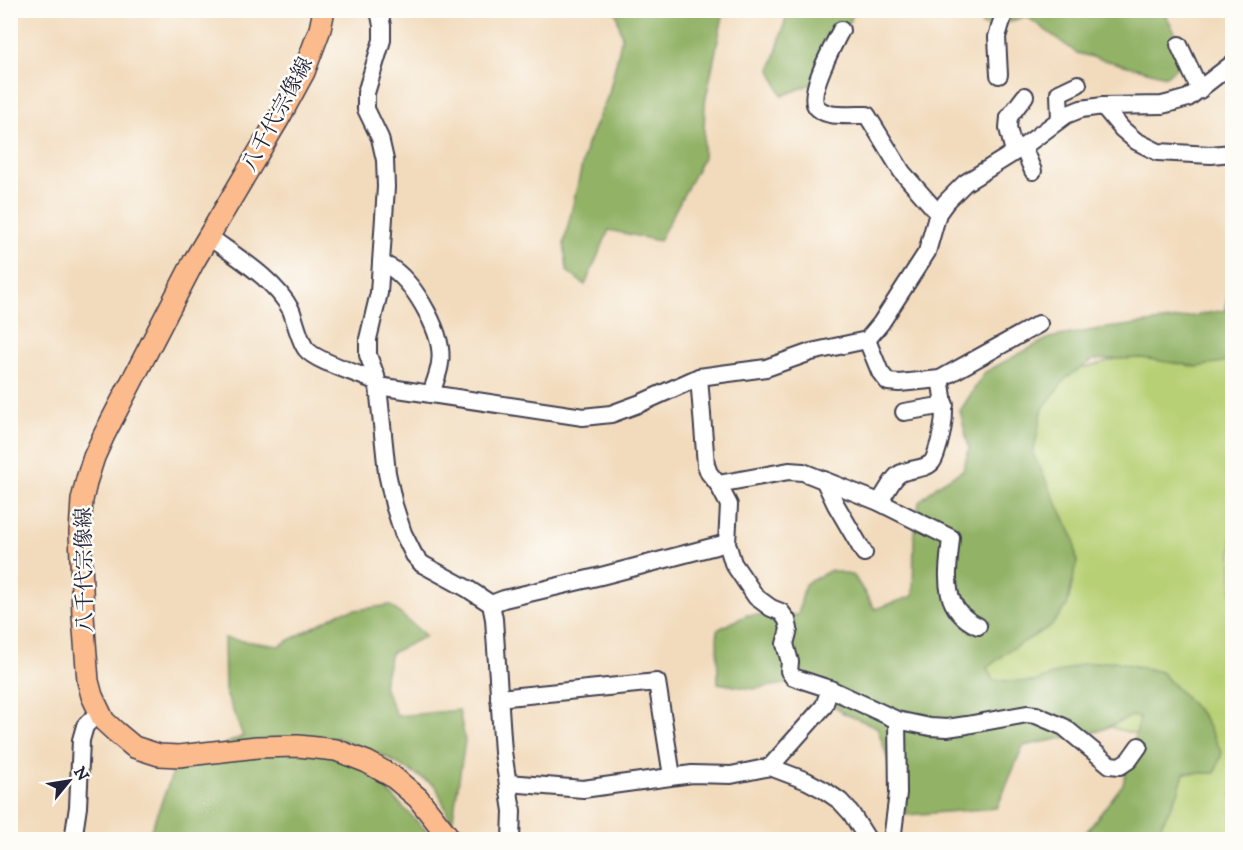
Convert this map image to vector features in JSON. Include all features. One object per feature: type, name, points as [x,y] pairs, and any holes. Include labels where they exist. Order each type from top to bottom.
[{"type":"main road","name":"八千代宗像線","points":[[324,10],[320,29],[304,72],[208,236],[94,458],[82,500],[80,532],[88,681],[99,712],[110,726],[134,747],[159,755],[178,756],[257,747],[298,746],[336,750],[367,762],[392,776],[418,798],[451,840]]},
{"type":"street","points":[[379,10],[382,40],[366,93],[366,109],[380,138],[386,160],[386,186],[379,293],[368,339],[368,355],[378,384],[387,473],[403,533],[414,555],[422,564],[491,604],[503,752],[512,811],[511,840]]},
{"type":"street","points":[[999,75],[997,37],[1005,10]]},
{"type":"street","points":[[841,30],[819,75],[815,104],[820,110],[831,115],[867,115],[902,172],[938,213]]},
{"type":"street","points":[[1179,45],[1200,90]]},
{"type":"street","points":[[208,236],[260,274],[279,293],[290,310],[306,349],[318,357],[378,384],[583,417],[611,414],[699,377],[766,368],[811,352],[867,340],[881,323],[927,252],[938,213],[965,183],[1019,149],[1066,115],[1081,109],[1103,106],[1162,105],[1188,98],[1233,64]]},
{"type":"street","points":[[1060,119],[1059,93],[1078,84]]},
{"type":"street","points":[[1026,96],[1009,117],[1008,128],[1033,171]]},
{"type":"street","points":[[1103,106],[1122,129],[1136,141],[1158,152],[1211,155],[1233,153]]},
{"type":"street","points":[[381,263],[394,270],[415,291],[426,309],[438,338],[441,361],[431,394]]},
{"type":"street","points":[[867,340],[880,372],[888,382],[899,383],[940,379],[1039,324]]},
{"type":"street","points":[[699,377],[706,465],[729,505],[727,543],[733,563],[756,597],[781,612],[787,620],[789,629],[784,644],[789,671],[793,677],[830,689],[897,720],[930,728],[947,728],[1027,714],[1036,715],[1064,727],[1110,765],[1120,766],[1129,760],[1139,746]]},
{"type":"street","points":[[879,502],[898,475],[911,469],[926,467],[936,455],[943,428],[945,405],[940,379]]},
{"type":"street","points":[[904,412],[945,405]]},
{"type":"street","points":[[718,484],[789,471],[803,472],[879,502],[951,538],[948,576],[950,597],[955,609],[968,621],[978,626]]},
{"type":"street","points":[[824,480],[864,553]]},
{"type":"street","points":[[491,604],[504,599],[602,582],[727,543]]},
{"type":"street","points":[[499,698],[657,682],[672,776]]},
{"type":"street","points":[[770,767],[824,706],[830,689]]},
{"type":"street","points":[[73,840],[78,807],[81,740],[85,726],[99,712]]},
{"type":"street","points":[[892,840],[898,793],[897,720]]},
{"type":"street","points":[[508,783],[583,789],[692,774],[731,775],[770,767],[807,781],[840,801],[851,813],[868,840]]},
{"type":"green space","points":[[613,11],[724,11],[705,103],[703,158],[659,241],[609,230],[585,285],[567,271],[564,243],[587,144],[609,93],[622,37],[616,12]]},
{"type":"green space","points":[[788,11],[857,11],[819,81],[782,96],[771,70]]},
{"type":"green space","points":[[980,11],[1165,11],[1189,58],[1166,76],[1077,53],[1026,16],[993,28],[982,25]]},
{"type":"green space","points":[[1232,277],[1232,360],[1198,367],[1142,358],[1093,360],[1066,378],[1043,408],[1033,454],[1074,539],[1077,562],[1067,606],[1051,626],[1008,651],[987,668],[993,680],[1034,682],[1081,664],[1114,661],[1161,672],[1203,716],[1222,753],[1215,773],[1184,773],[1178,793],[1154,839],[1081,839],[1123,784],[1140,718],[1132,716],[1099,731],[1023,746],[997,808],[907,815],[877,727],[843,713],[806,681],[752,689],[718,683],[717,630],[747,615],[798,615],[805,584],[831,570],[854,576],[875,609],[913,596],[914,537],[919,502],[939,484],[963,470],[969,448],[960,411],[985,372],[1049,338],[1225,310]]},
{"type":"green space","points":[[1232,326],[1232,839],[1139,839],[1191,749],[973,690],[1024,385]]},
{"type":"green space","points":[[390,605],[426,636],[391,653],[383,685],[397,716],[459,710],[465,741],[452,824],[436,786],[386,757],[335,737],[434,839],[147,840],[175,767],[243,736],[225,691],[224,638],[279,646],[341,612]]}]
